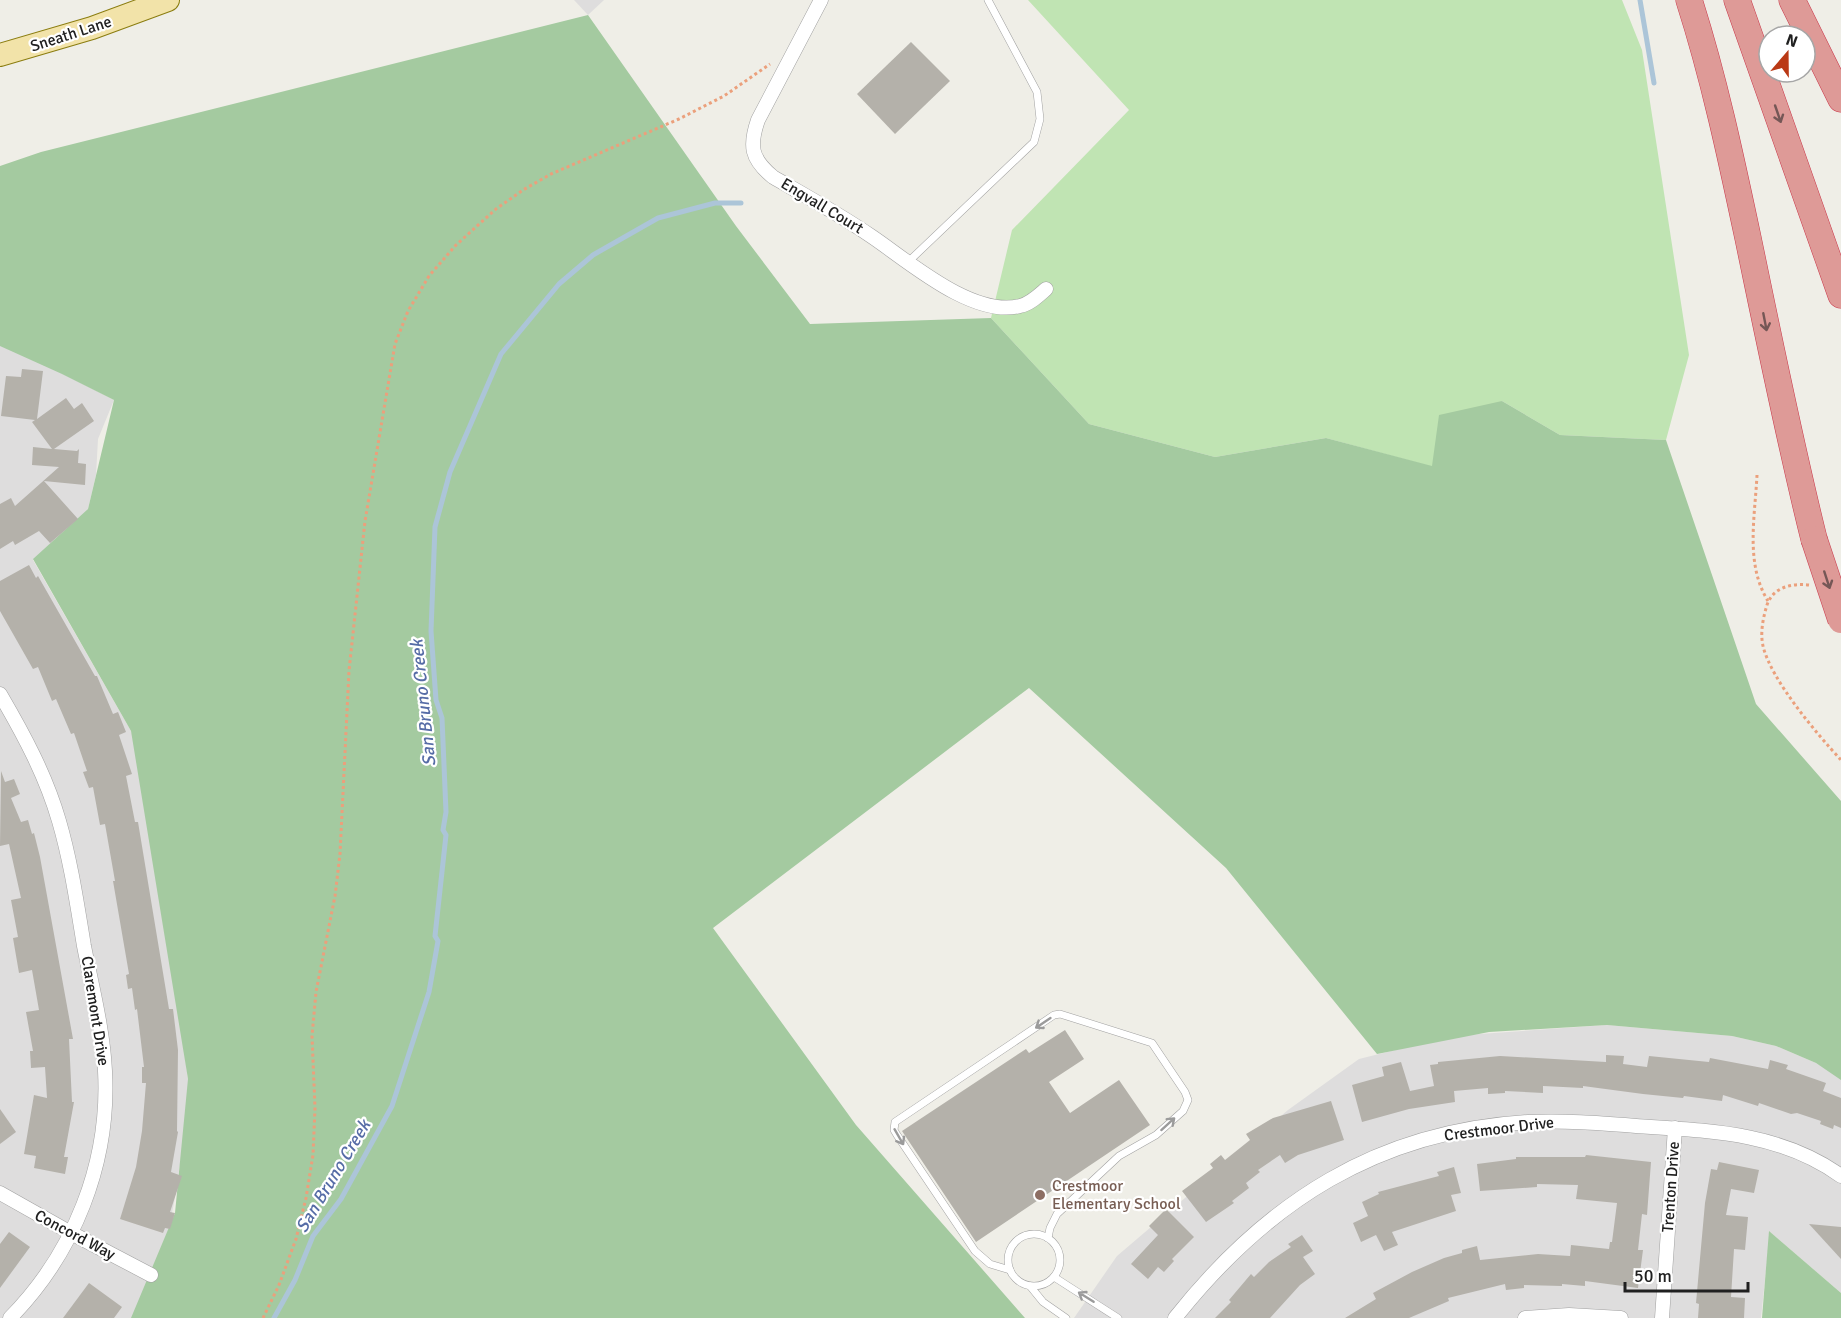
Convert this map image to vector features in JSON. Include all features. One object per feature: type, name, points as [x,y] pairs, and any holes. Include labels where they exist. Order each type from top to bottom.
[{"type":"highway","points":[[1679,0],[1701,75],[1739,235],[1756,277]]},
{"type":"highway","points":[[1689,0],[1718,105],[1790,440],[1814,539],[1841,620]]},
{"type":"highway","points":[[1737,0],[1841,295]]},
{"type":"highway","points":[[1792,0],[1841,99]]},
{"type":"main road","name":"Sneath Lane","points":[[2,54],[83,31],[168,0]]},
{"type":"street","name":"Engvall Court","points":[[821,0],[758,120],[753,135],[753,151],[759,166],[772,177],[873,237],[907,263],[955,293],[981,303],[1004,307],[1020,306],[1032,301],[1046,289]]},
{"type":"street","name":"Claremont Drive","points":[[0,694],[31,750],[59,822],[71,872],[103,1050],[105,1095],[99,1151],[92,1181],[71,1233],[48,1272],[10,1318]]},
{"type":"street","name":"Crestmoor Drive","points":[[1174,1318],[1221,1263],[1285,1207],[1322,1182],[1359,1164],[1443,1135],[1526,1122],[1567,1121],[1728,1132],[1797,1151],[1841,1176]]},
{"type":"street","name":"Trenton Drive","points":[[1662,1318],[1675,1128]]},
{"type":"street","name":"Concord Way","points":[[0,1193],[152,1275]]},
{"type":"street","points":[[1525,1318],[1569,1315],[1621,1318]]},
{"type":"lane","points":[[907,263],[1034,142],[1040,119],[1037,92],[988,0]]},
{"type":"lane","points":[[1048,1238],[1057,1214],[1119,1156],[1156,1135],[1183,1111],[1188,1100],[1152,1043],[1060,1014],[1054,1015],[897,1119],[894,1126],[897,1135],[975,1251],[990,1263],[1010,1270],[1018,1280],[1030,1286],[1043,1302],[1066,1318]]},
{"type":"lane","points":[[1010,1270],[1009,1253],[1018,1240],[1032,1234],[1048,1238],[1057,1248],[1060,1256],[1059,1269],[1054,1277],[1043,1284],[1030,1286]]},
{"type":"lane","points":[[1054,1277],[1118,1318]]},
{"type":"path","points":[[263,1318],[279,1285],[296,1239],[313,1155],[315,1108],[312,1036],[316,992],[339,864],[349,671],[365,521],[394,344],[408,311],[429,276],[456,245],[496,209],[551,174],[679,119],[724,96],[770,64]]},
{"type":"path","points":[[1757,475],[1754,559],[1760,588],[1768,601]]},
{"type":"path","points":[[1815,586],[1788,586],[1773,594],[1768,601],[1762,636],[1766,655],[1791,699],[1841,760]]},
{"type":"shaded area","points":[[574,0],[604,0],[588,15]]},
{"type":"shaded area","points":[[0,345],[35,359],[114,400],[98,439],[96,475],[88,509],[78,522],[33,560],[131,731],[144,763],[188,1079],[189,1107],[174,1203],[166,1241],[138,1318],[0,1318]]},
{"type":"shaded area","points":[[1607,1025],[1732,1036],[1776,1046],[1816,1063],[1841,1078],[1841,1293],[1770,1232],[1761,1318],[1074,1318],[1117,1256],[1288,1110],[1359,1059],[1451,1036]]},
{"type":"green space","points":[[1028,0],[1622,0],[1642,50],[1689,355],[1666,440],[1560,435],[1502,401],[1433,467],[1326,438],[1215,457],[1089,424],[991,318],[1012,230],[1129,110]]},
{"type":"green space","points":[[588,15],[736,226],[810,324],[991,318],[1089,424],[1215,457],[1326,438],[1432,466],[1439,415],[1502,401],[1560,435],[1666,440],[1756,704],[1841,801],[1841,1080],[1816,1063],[1776,1046],[1732,1036],[1607,1025],[1489,1032],[1377,1054],[1226,868],[1029,688],[713,928],[856,1125],[1025,1318],[131,1318],[175,1213],[188,1079],[131,731],[33,559],[88,509],[114,400],[0,346],[0,166],[41,152]]},
{"type":"green space","points":[[1769,1231],[1841,1293],[1841,1318],[1762,1318]]},
{"type":"building","points":[[911,42],[950,81],[895,134],[857,94]]},
{"type":"building","points":[[22,369],[43,371],[37,419],[66,398],[74,409],[82,403],[94,421],[54,449],[77,451],[79,449],[78,463],[86,464],[85,485],[44,481],[78,519],[50,543],[39,531],[15,545],[13,541],[0,549],[0,504],[11,498],[15,506],[59,467],[32,465],[33,447],[52,449],[32,422],[35,420],[1,416],[6,376],[21,377]]},
{"type":"building","points":[[29,565],[36,578],[38,576],[97,676],[113,714],[118,712],[126,732],[119,735],[132,774],[126,776],[135,822],[138,822],[169,1009],[173,1009],[178,1050],[178,1132],[171,1172],[182,1176],[170,1212],[175,1213],[170,1229],[165,1228],[163,1233],[120,1219],[136,1167],[146,1083],[142,1083],[142,1067],[144,1067],[137,1009],[135,1010],[132,988],[128,989],[126,975],[129,974],[113,881],[115,881],[105,824],[100,825],[93,787],[89,788],[83,772],[87,771],[74,733],[71,734],[56,699],[52,701],[38,667],[33,669],[0,611],[0,581]]},
{"type":"building","points":[[1,771],[5,782],[14,779],[20,794],[11,798],[21,822],[28,820],[32,834],[34,833],[73,1039],[69,1039],[72,1102],[74,1102],[64,1157],[68,1157],[65,1174],[34,1168],[36,1156],[24,1154],[34,1095],[47,1098],[45,1067],[31,1068],[30,1051],[33,1051],[26,1012],[39,1010],[32,970],[19,973],[13,938],[18,937],[11,900],[21,898],[9,844],[0,846]]},
{"type":"building","points":[[1065,1030],[1084,1059],[1049,1082],[1070,1113],[1119,1080],[1150,1125],[976,1242],[902,1131],[1026,1049],[1029,1053]]},
{"type":"building","points":[[1606,1055],[1624,1056],[1623,1064],[1647,1067],[1649,1056],[1709,1062],[1710,1058],[1768,1069],[1770,1060],[1788,1065],[1786,1069],[1826,1083],[1823,1091],[1841,1098],[1841,1128],[1834,1125],[1833,1129],[1820,1124],[1821,1121],[1797,1113],[1791,1114],[1759,1103],[1758,1106],[1723,1095],[1722,1101],[1583,1086],[1583,1088],[1543,1086],[1543,1093],[1505,1091],[1505,1093],[1488,1094],[1488,1088],[1454,1091],[1455,1102],[1409,1109],[1362,1122],[1352,1085],[1384,1076],[1382,1067],[1401,1062],[1410,1091],[1434,1086],[1430,1065],[1438,1064],[1438,1062],[1500,1056],[1606,1062]]},
{"type":"building","points":[[1331,1101],[1344,1140],[1298,1155],[1285,1163],[1280,1155],[1258,1170],[1260,1172],[1246,1183],[1249,1188],[1232,1201],[1234,1203],[1206,1222],[1182,1191],[1213,1168],[1210,1164],[1221,1155],[1225,1160],[1250,1140],[1246,1134],[1273,1118]]},
{"type":"building","points":[[0,1109],[16,1132],[0,1144]]},
{"type":"building","points":[[1586,1155],[1651,1162],[1647,1215],[1642,1214],[1638,1250],[1643,1250],[1638,1288],[1585,1281],[1585,1286],[1524,1285],[1524,1288],[1506,1290],[1505,1284],[1448,1298],[1449,1301],[1409,1318],[1345,1318],[1376,1299],[1373,1293],[1412,1272],[1462,1253],[1462,1250],[1477,1246],[1480,1260],[1538,1254],[1570,1256],[1571,1245],[1609,1249],[1617,1203],[1576,1199],[1578,1185],[1537,1184],[1537,1187],[1480,1191],[1477,1164],[1516,1159],[1516,1157],[1585,1157]]},
{"type":"building","points":[[1719,1162],[1759,1170],[1754,1193],[1731,1189],[1726,1215],[1748,1217],[1745,1250],[1734,1249],[1731,1297],[1745,1298],[1744,1318],[1698,1318],[1699,1304],[1696,1303],[1705,1203],[1711,1169],[1717,1170]]},
{"type":"building","points":[[1454,1167],[1461,1193],[1451,1195],[1456,1211],[1392,1232],[1398,1245],[1384,1251],[1376,1235],[1361,1242],[1353,1223],[1368,1216],[1362,1202],[1379,1194],[1378,1192],[1439,1176],[1437,1172]]},
{"type":"building","points":[[1166,1209],[1194,1237],[1172,1259],[1174,1261],[1164,1272],[1158,1267],[1148,1279],[1131,1264],[1158,1235],[1149,1226]]},
{"type":"building","points":[[1809,1224],[1841,1227],[1841,1259]]},
{"type":"building","points":[[9,1232],[30,1247],[0,1288],[0,1244]]},
{"type":"building","points":[[1302,1235],[1313,1251],[1303,1257],[1315,1274],[1300,1285],[1270,1318],[1215,1318],[1231,1302],[1229,1300],[1251,1274],[1254,1277],[1269,1262],[1291,1247],[1288,1244]]},
{"type":"building","points":[[89,1283],[122,1307],[114,1318],[63,1318]]},
{"type":"waterway","name":"San Bruno Creek","points":[[1640,0],[1654,83]]},
{"type":"waterway","name":"San Bruno Creek","points":[[274,1318],[295,1280],[313,1236],[341,1199],[392,1106],[429,992],[438,941],[435,936],[446,835],[443,830],[446,812],[442,718],[436,700],[431,631],[435,527],[450,472],[501,354],[559,284],[593,255],[658,218],[715,203],[741,203]]},
{"type":"place","name":"Crestmoor Elementary School","points":[[1040,1195]]}]
